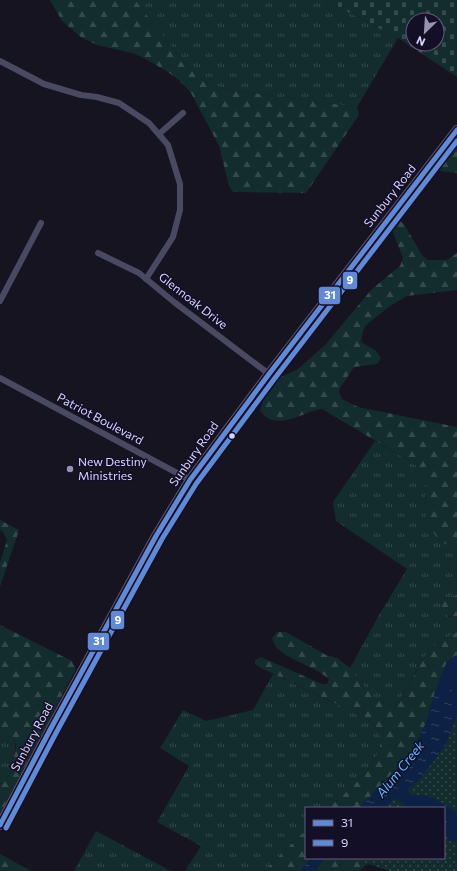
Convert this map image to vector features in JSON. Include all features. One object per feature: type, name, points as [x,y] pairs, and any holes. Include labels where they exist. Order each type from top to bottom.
[{"type":"main road","name":"Sunbury Road","points":[[0,825],[156,536],[190,480],[269,374],[457,130]]},
{"type":"street","points":[[0,61],[44,84],[81,95],[97,97],[119,103],[149,122],[168,145],[180,184],[180,210],[173,237],[146,279]]},
{"type":"street","points":[[159,134],[183,113]]},
{"type":"street","points":[[0,301],[41,223]]},
{"type":"street","name":"Glennoak Drive","points":[[98,253],[139,273],[174,302],[269,374]]},
{"type":"street","name":"Patriot Boulevard","points":[[0,378],[190,480]]},
{"type":"green space","points":[[50,0],[135,0],[188,68],[205,81],[228,90],[357,107],[359,115],[306,193],[233,192],[229,186],[219,146],[191,93],[180,81],[144,58],[132,53],[97,45],[82,38],[62,21]]},
{"type":"green space","points":[[135,0],[325,0],[398,38],[357,107],[228,90],[205,81],[188,68]]},
{"type":"green space","points":[[325,0],[457,0],[457,77],[419,52],[445,52],[445,12],[405,12],[405,43]]},
{"type":"green space","points":[[457,137],[457,173],[435,169],[435,166]]},
{"type":"green space","points":[[396,218],[404,224],[422,255],[428,260],[447,260],[457,253],[457,290],[407,296],[390,306],[366,325],[361,342],[376,351],[381,358],[377,364],[354,367],[340,388],[339,392],[342,399],[358,407],[457,427],[457,550],[438,540],[426,521],[425,480],[416,465],[322,409],[282,421],[267,417],[260,411],[266,392],[272,381],[298,369],[325,345],[372,289],[400,266],[403,258],[391,227],[393,220]]},
{"type":"green space","points":[[375,441],[416,465],[425,480],[426,521],[438,540],[457,550],[457,595],[445,599],[448,617],[457,616],[457,632],[436,644],[431,649],[421,662],[406,690],[396,703],[381,702],[374,698],[362,686],[350,668],[379,615],[407,569],[336,521],[333,502]]},
{"type":"green space","points":[[0,520],[19,530],[0,587],[0,563],[7,540],[3,532],[0,530]]},
{"type":"green space","points":[[457,595],[457,616],[447,615],[441,607],[445,599]]},
{"type":"green space","points":[[0,625],[72,661],[76,669],[0,814],[0,785],[15,754],[16,747],[15,741],[11,736],[0,731]]},
{"type":"green space","points":[[277,632],[286,632],[326,655],[337,658],[350,668],[360,682],[377,700],[384,703],[396,703],[406,690],[421,662],[431,649],[457,632],[457,660],[435,692],[427,721],[411,754],[360,807],[330,807],[368,770],[380,746],[380,735],[370,721],[360,715],[255,664],[255,660],[261,657],[322,684],[327,684],[329,679],[316,670],[281,652],[274,644],[272,638]]},
{"type":"green space","points":[[457,662],[457,871],[390,871],[352,859],[445,859],[445,807],[368,807],[422,745],[452,666]]},
{"type":"green space","points":[[273,674],[360,715],[373,724],[380,735],[380,746],[368,770],[330,807],[305,807],[305,831],[264,871],[185,871],[201,846],[157,822],[189,766],[160,748],[183,710],[206,721],[253,710]]},
{"type":"green space","points":[[0,731],[9,734],[14,739],[15,746],[8,770],[0,784]]},
{"type":"green space","points":[[96,831],[171,871],[74,871]]},
{"type":"green space","points":[[305,831],[305,859],[311,859],[300,871],[264,871]]},
{"type":"green space","points":[[0,854],[31,871],[0,871]]},
{"type":"green space","points":[[323,859],[374,859],[359,871],[315,871]]},
{"type":"water","points":[[457,660],[457,715],[446,745],[419,780],[385,807],[360,807],[411,754],[427,721],[435,692]]},
{"type":"water","points":[[311,859],[323,859],[315,871],[300,871]]},
{"type":"waterway","name":"Alum Creek","points":[[444,687],[452,666],[457,662]]},
{"type":"waterway","points":[[401,794],[409,801],[425,802],[436,807]]},
{"type":"waterway","points":[[445,813],[454,819],[452,828],[453,835],[457,835]]},
{"type":"transit line","name":"31","points":[[0,825],[156,536],[190,480],[269,374],[457,130]]},
{"type":"transit line","name":"9","points":[[6,828],[162,539],[196,484],[275,378],[457,141]]},
{"type":"place","name":"New Destiny Ministries","points":[[70,469]]}]
